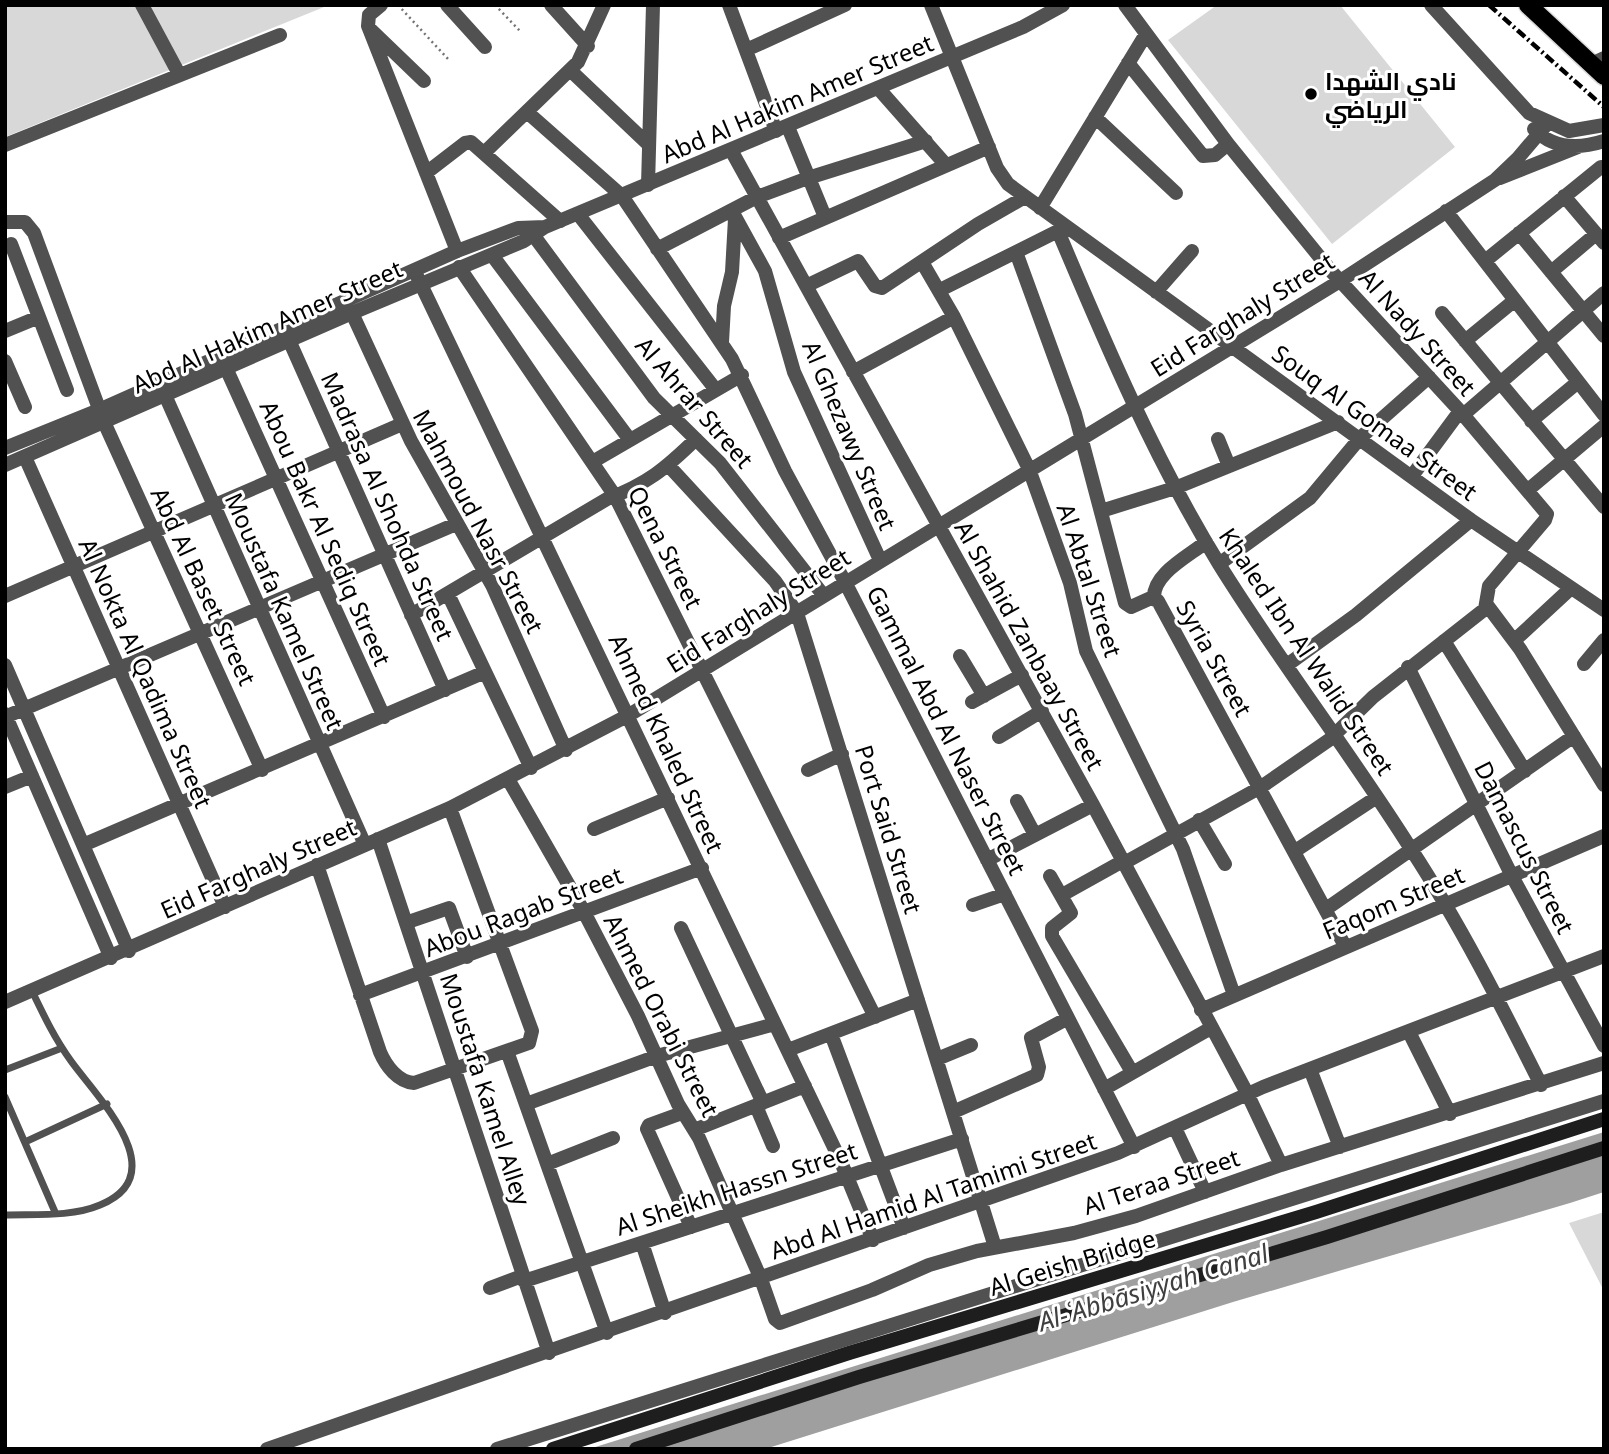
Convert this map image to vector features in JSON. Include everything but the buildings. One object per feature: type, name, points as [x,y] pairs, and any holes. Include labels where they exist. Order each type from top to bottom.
[{"type":"main road","points":[[1528,5],[1599,66]]},
{"type":"main road","name":"Al Geish Bridge","points":[[553,1449],[849,1353],[1316,1212],[1604,1119]]},
{"type":"main road","name":"Al Geish Bridge","points":[[636,1449],[859,1377],[1326,1237],[1604,1148]]},
{"type":"street","points":[[142,5],[179,74]]},
{"type":"street","points":[[381,5],[369,15],[368,26],[457,251]]},
{"type":"street","points":[[447,5],[485,47]]},
{"type":"street","points":[[551,5],[588,46]]},
{"type":"street","points":[[484,153],[571,71],[588,46],[604,5]]},
{"type":"street","points":[[648,185],[653,5]]},
{"type":"street","points":[[729,5],[746,50],[825,217]]},
{"type":"street","points":[[746,50],[845,5]]},
{"type":"street","name":"Souq Al Gomaa Street","points":[[931,5],[1003,180],[1062,229],[1156,292],[1516,552],[1604,610]]},
{"type":"street","name":"Abd Al Hakim Amer Street","points":[[5,465],[101,416],[417,277],[459,267],[492,255],[560,221],[1023,27],[1063,5]]},
{"type":"street","name":"Al Nady Street","points":[[1125,5],[1228,144],[1340,281],[1429,377],[1546,511],[1547,517],[1516,552]]},
{"type":"street","points":[[1431,5],[1556,143],[1578,146],[1604,141]]},
{"type":"street","points":[[368,26],[424,82]]},
{"type":"street","points":[[1040,208],[1146,34]]},
{"type":"street","points":[[5,145],[280,36]]},
{"type":"street","points":[[1128,63],[1203,156],[1215,155],[1228,144]]},
{"type":"street","points":[[571,71],[649,145]]},
{"type":"street","points":[[878,89],[946,165]]},
{"type":"street","name":"Gammal Abd Al Naser Street","points":[[527,112],[622,196],[742,375],[785,471],[845,582],[1134,1147]]},
{"type":"street","points":[[1095,117],[1176,193]]},
{"type":"street","points":[[1543,129],[1569,131],[1604,125]]},
{"type":"street","name":"Eid Farghaly Street","points":[[1495,180],[1543,129]]},
{"type":"street","points":[[657,249],[733,215],[757,197],[926,141]]},
{"type":"street","points":[[426,173],[468,142],[560,221]]},
{"type":"street","name":"Eid Farghaly Street","points":[[5,1003],[129,951],[450,808],[566,750],[703,671],[937,525],[1340,281],[1495,180],[1538,165],[1578,146]]},
{"type":"street","points":[[779,238],[989,147]]},
{"type":"street","name":"Al Shahid Zanbaay Street","points":[[732,150],[1124,862],[1247,1093],[1281,1165]]},
{"type":"street","points":[[1485,261],[1601,167]]},
{"type":"street","points":[[1551,272],[1600,238],[1564,196]]},
{"type":"street","points":[[806,286],[858,261],[875,286],[882,288],[978,224],[1025,197]]},
{"type":"street","points":[[1446,211],[1604,415]]},
{"type":"street","points":[[578,214],[716,390]]},
{"type":"street","points":[[722,342],[724,306],[732,272],[733,215]]},
{"type":"street","name":"Al Ghezawy Street","points":[[733,215],[765,271],[794,372],[880,560]]},
{"type":"street","name":"Abd Al Baset Street","points":[[5,222],[25,222],[34,233],[101,416],[262,770]]},
{"type":"street","name":"Abd Al Hakim Amer Street","points":[[5,448],[165,395],[352,313],[457,251],[518,228],[540,232]]},
{"type":"street","points":[[940,290],[1062,229]]},
{"type":"street","name":"Khaled Ibn Al Walid Street","points":[[1062,229],[1133,407],[1175,488],[1219,564],[1413,851],[1497,999],[1541,1085]]},
{"type":"street","name":"Al Ahrar Street","points":[[540,232],[644,386],[696,439],[758,509],[824,596]]},
{"type":"street","points":[[1519,233],[1604,336]]},
{"type":"street","points":[[11,244],[67,390]]},
{"type":"street","points":[[1156,292],[1192,251]]},
{"type":"street","name":"Syria Street","points":[[1016,252],[1082,437],[1126,606],[1131,607],[1154,599],[1261,787],[1345,946]]},
{"type":"street","points":[[492,255],[629,440]]},
{"type":"street","name":"Al Abtal Street","points":[[922,262],[954,317],[1029,469],[1070,583],[1086,651],[1176,833],[1207,913],[1234,995]]},
{"type":"street","name":"Qena Street","points":[[459,267],[615,496],[875,1017]]},
{"type":"street","name":"Ahmed Khaled Street","points":[[417,277],[848,1176],[873,1240]]},
{"type":"street","points":[[1412,476],[1461,413],[1604,293]]},
{"type":"street","points":[[1465,341],[1515,300]]},
{"type":"street","name":"Mahmoud Nasr Street","points":[[352,313],[402,424],[485,572],[566,750]]},
{"type":"street","points":[[1442,313],[1604,507]]},
{"type":"street","points":[[5,331],[39,317]]},
{"type":"street","points":[[853,372],[954,317]]},
{"type":"street","name":"Madrasa Al Shohda Street","points":[[289,340],[445,690]]},
{"type":"street","points":[[5,361],[24,407]]},
{"type":"street","name":"Abou Bakr Al Sediq Street","points":[[226,368],[384,717]]},
{"type":"street","points":[[593,461],[742,375]]},
{"type":"street","points":[[1219,564],[1310,498],[1360,438],[1429,377]]},
{"type":"street","points":[[1531,421],[1578,382]]},
{"type":"street","name":"Moustafa Kamel Street","points":[[165,395],[321,746],[372,842]]},
{"type":"street","points":[[1101,511],[1175,488],[1338,422]]},
{"type":"street","points":[[5,596],[402,424]]},
{"type":"street","points":[[1528,490],[1604,426]]},
{"type":"street","points":[[411,615],[615,496],[630,492],[668,466],[696,439]]},
{"type":"street","points":[[1218,439],[1229,466]]},
{"type":"street","name":"Al Nokta Al Qadima Street","points":[[25,457],[225,907]]},
{"type":"street","name":"Port Said Street","points":[[668,466],[775,581],[797,612],[995,1247]]},
{"type":"street","points":[[1287,665],[1356,615],[1471,520]]},
{"type":"street","points":[[111,958],[6,716],[456,524]]},
{"type":"street","points":[[1154,599],[1155,587],[1160,578],[1206,542]]},
{"type":"street","points":[[1516,552],[1489,586],[1487,605],[1514,640],[1602,776]]},
{"type":"street","points":[[1514,640],[1570,589]]},
{"type":"street","points":[[448,594],[531,768]]},
{"type":"street","points":[[1062,895],[1261,787],[1336,734],[1364,704],[1487,605]]},
{"type":"street","points":[[1584,664],[1604,640]]},
{"type":"street","points":[[1444,641],[1525,771]]},
{"type":"street","points":[[960,656],[978,699],[1022,675]]},
{"type":"street","points":[[5,666],[129,951]]},
{"type":"street","name":"Damascus Street","points":[[1408,667],[1512,876],[1604,1046]]},
{"type":"street","points":[[83,845],[321,746],[485,672]]},
{"type":"street","points":[[999,737],[1042,711]]},
{"type":"street","points":[[1326,909],[1413,851],[1574,736]]},
{"type":"street","points":[[808,770],[842,754]]},
{"type":"street","points":[[5,788],[32,776]]},
{"type":"street","name":"Ahmed Orabi Street","points":[[508,779],[583,910],[657,1056],[682,1113],[694,1130],[761,1279]]},
{"type":"street","points":[[1295,851],[1377,797]]},
{"type":"street","points":[[594,829],[668,798]]},
{"type":"street","points":[[1017,801],[1035,835]]},
{"type":"street","points":[[987,860],[1093,805]]},
{"type":"street","points":[[317,865],[383,1060],[404,1081],[414,1083],[455,1071],[529,1043],[533,1036],[450,808]]},
{"type":"street","points":[[1199,820],[1225,864]]},
{"type":"street","name":"Faqom Street","points":[[1201,1010],[1604,836]]},
{"type":"street","name":"Moustafa Kamel Alley","points":[[372,842],[408,922],[549,1353]]},
{"type":"street","name":"Abou Ragab Street","points":[[360,995],[500,945],[583,910],[702,869]]},
{"type":"street","points":[[1050,876],[1071,915],[1052,928],[1052,936],[1132,1072]]},
{"type":"street","points":[[973,905],[1004,894]]},
{"type":"street","points":[[408,922],[449,908],[467,957]]},
{"type":"street","points":[[681,928],[731,1036],[774,1146]]},
{"type":"street","name":"Abd Al Hamid Al Tamimi Street","points":[[267,1449],[665,1313],[1134,1147],[1247,1093],[1604,956]]},
{"type":"street","points":[[788,1050],[918,1000]]},
{"type":"street","points":[[953,1112],[1037,1075],[1039,1067],[1031,1038],[1068,1018]]},
{"type":"street","points":[[526,1104],[657,1056],[775,1024]]},
{"type":"street","points":[[1104,1088],[1211,1028]]},
{"type":"street","points":[[1409,1032],[1450,1114]]},
{"type":"street","points":[[831,1034],[904,1228]]},
{"type":"street","points":[[937,1059],[971,1045]]},
{"type":"street","points":[[507,1051],[607,1333]]},
{"type":"street","name":"Al Teraa Street","points":[[761,1279],[775,1319],[783,1323],[872,1290],[922,1267],[995,1247],[1105,1225],[1281,1165],[1450,1114],[1604,1063]]},
{"type":"street","points":[[1310,1069],[1340,1147]]},
{"type":"street","points":[[694,1130],[805,1086]]},
{"type":"street","points":[[497,1449],[1604,1101]]},
{"type":"street","points":[[682,1113],[649,1125],[647,1129],[691,1227]]},
{"type":"street","points":[[1174,1128],[1205,1192]]},
{"type":"street","points":[[547,1164],[613,1138]]},
{"type":"street","name":"Al Sheikh Hassn Street","points":[[490,1288],[582,1262],[962,1139]]},
{"type":"street","points":[[642,1243],[665,1313]]},
{"type":"lane","points":[[5,1216],[76,1211],[105,1203],[122,1189],[129,1176],[129,1147],[107,1104],[62,1048],[32,991]]},
{"type":"lane","points":[[5,1070],[62,1048]]},
{"type":"lane","points":[[5,1097],[55,1212]]},
{"type":"lane","points":[[25,1142],[107,1104]]},
{"type":"path","points":[[398,5],[448,59]]},
{"type":"path","points":[[495,5],[520,31]]},
{"type":"shaded area","points":[[5,5],[329,5],[5,137]]},
{"type":"shaded area","name":"نادي الشهدا الرياضي","points":[[1217,5],[1340,5],[1455,147],[1332,244],[1168,40]]},
{"type":"shaded area","points":[[1604,1212],[1604,1291],[1569,1223]]},
{"type":"water","name":"Al-ʿAbbāsiyyah Canal","points":[[1604,1132],[1604,1192],[1570,1203],[1233,1302],[765,1449],[589,1449]]},
{"type":"railway","points":[[1489,5],[1604,107]]},
{"type":"place","name":"نادي الشهدا الرياضي","points":[[1311,94]]}]
